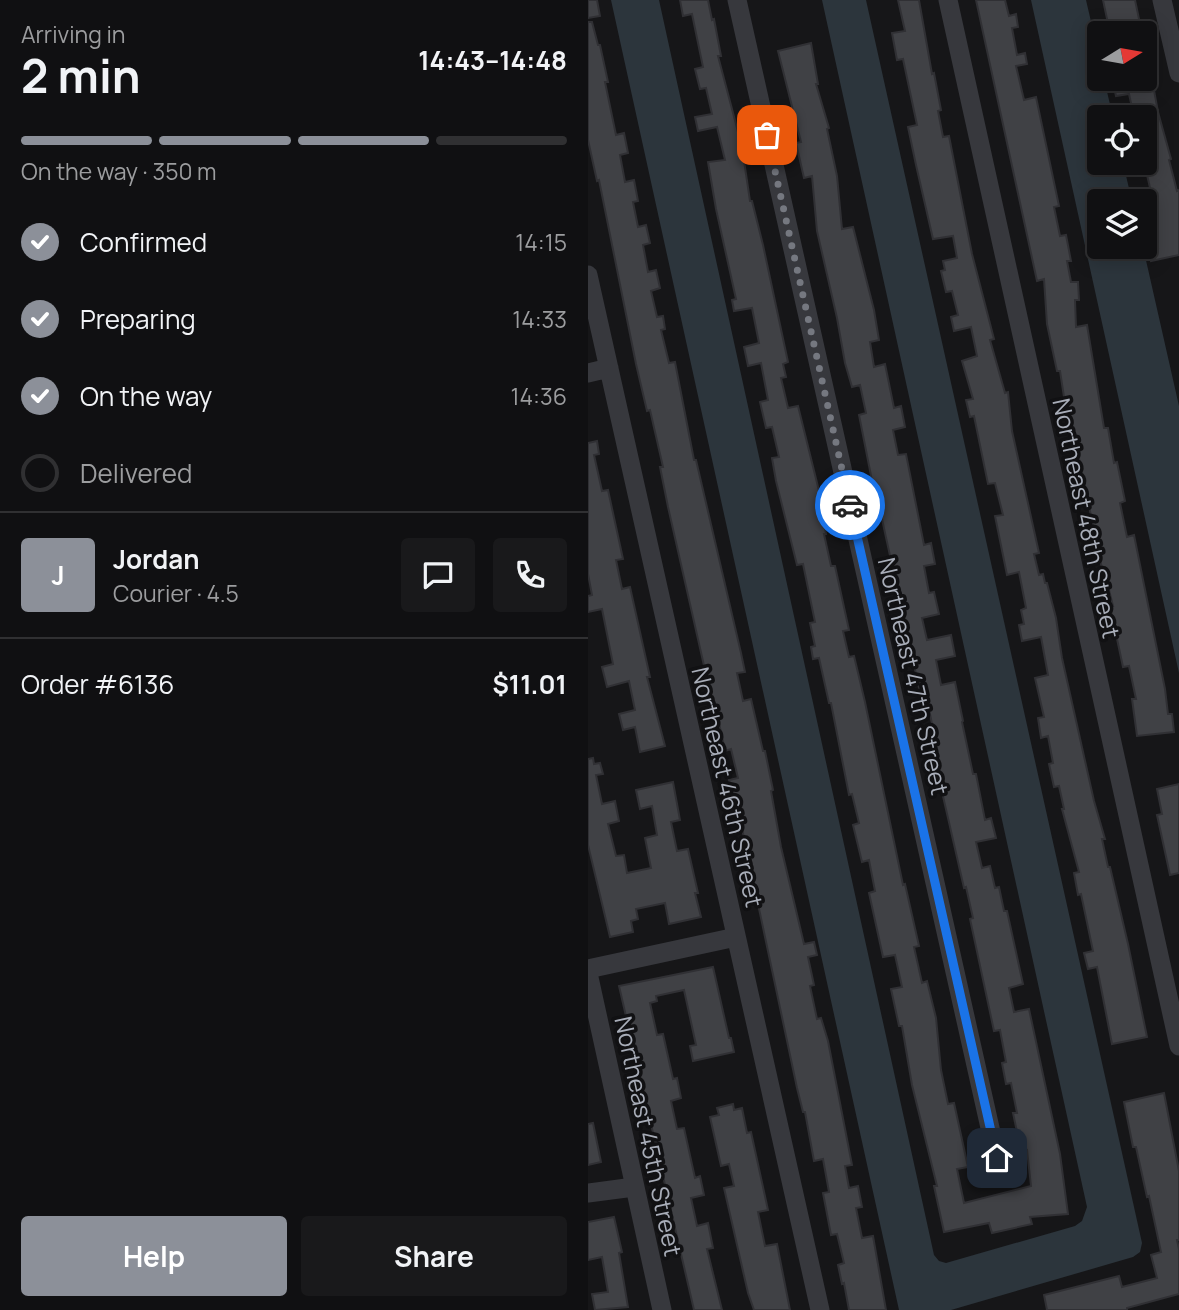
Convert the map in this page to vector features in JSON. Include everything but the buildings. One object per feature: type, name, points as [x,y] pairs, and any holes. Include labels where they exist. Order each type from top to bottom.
[{"type":"street","name":"Northeast 47th Street","points":[[737,0],[997,1158]]},
{"type":"street","name":"Northeast 48th Street","points":[[948,0],[1179,1046]]},
{"type":"street","points":[[1162,0],[1179,73]]},
{"type":"street","name":"Northeast 46th Street","points":[[588,275],[820,1310]]},
{"type":"street","points":[[588,373],[609,368]]},
{"type":"street","points":[[588,971],[736,937]]},
{"type":"street","name":"Northeast 45th Street","points":[[588,971],[662,1310]]},
{"type":"street","points":[[588,1193],[634,1187]]},
{"type":"shaded area","points":[[611,0],[659,0],[934,1255],[939,1261],[946,1263],[1075,1226],[1082,1221],[1087,1207],[822,0],[866,0],[1142,1243],[1140,1252],[1133,1257],[951,1310],[899,1310]]},
{"type":"shaded area","points":[[1031,0],[1086,0],[1091,21],[1087,21],[1087,91],[1107,91],[1110,105],[1087,105],[1087,175],[1126,175],[1129,189],[1087,189],[1087,255]]},
{"type":"shaded area","points":[[1088,259],[1146,259],[1179,406],[1179,673]]},
{"type":"way so far","points":[[767,135],[850,505]]},
{"type":"route","points":[[850,505],[997,1158]]}]
